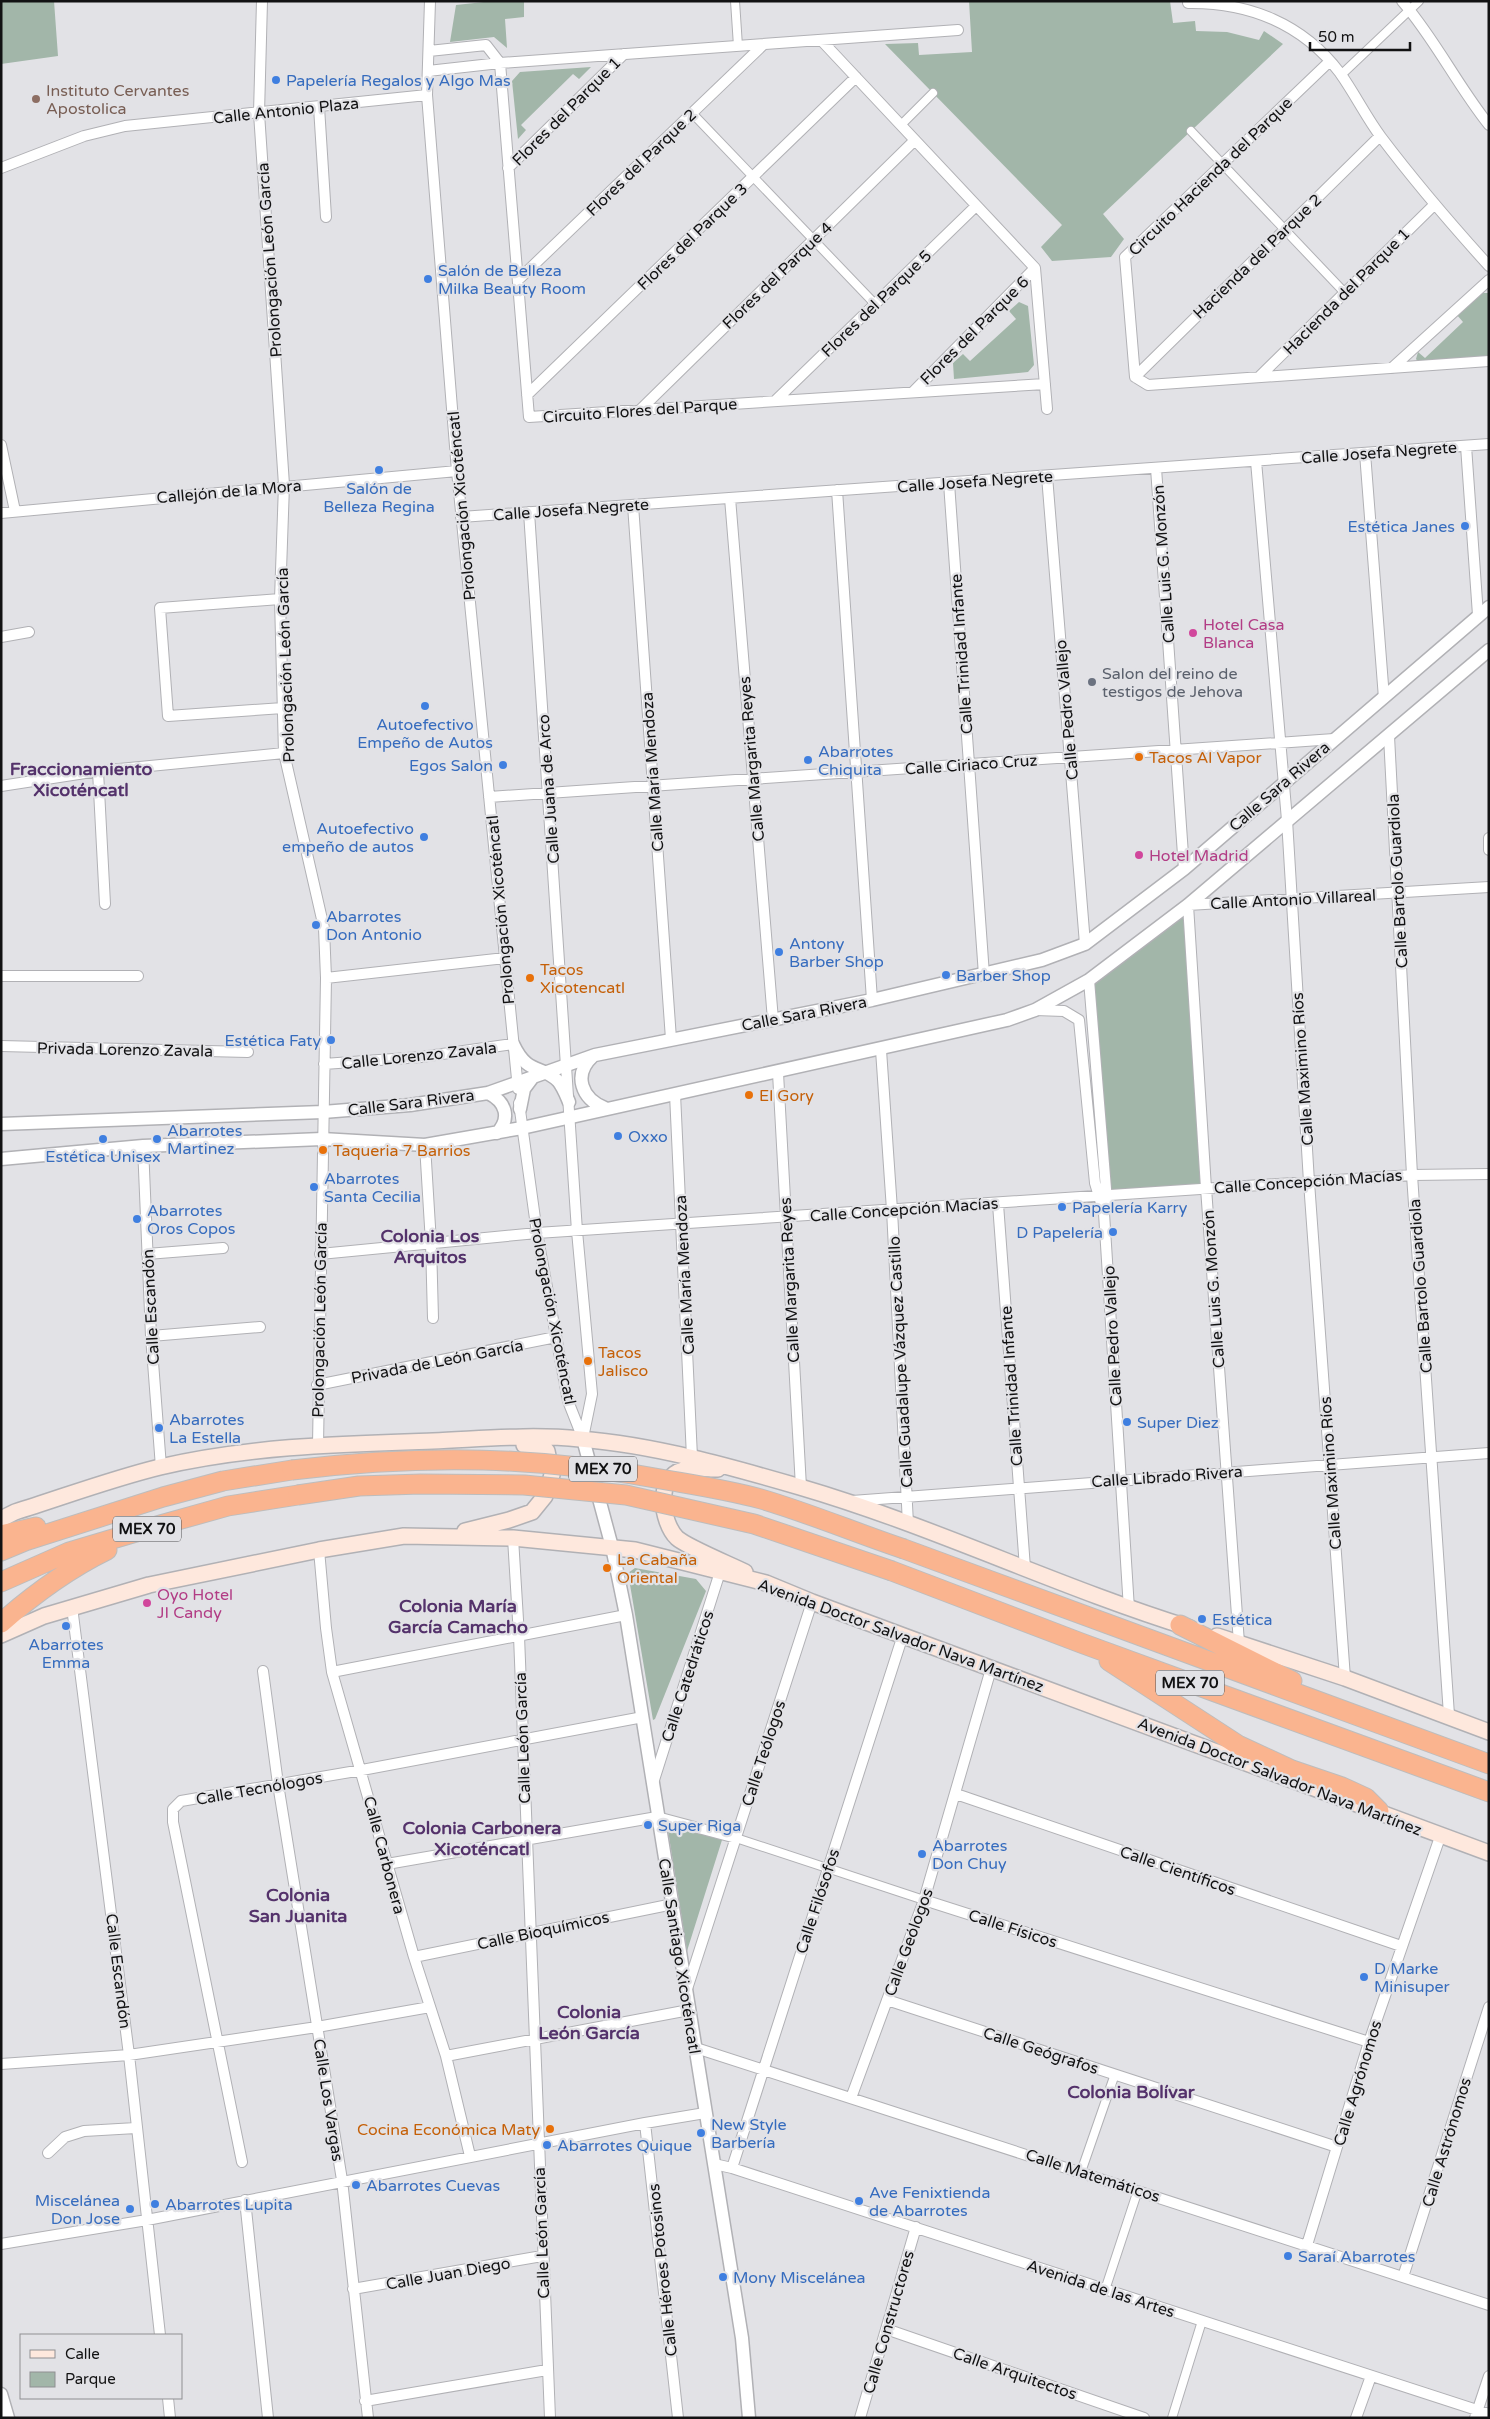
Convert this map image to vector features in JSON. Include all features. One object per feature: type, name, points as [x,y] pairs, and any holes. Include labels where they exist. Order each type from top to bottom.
[{"type":"highway","name":"MEX 70","points":[[1,1552],[25,1540],[163,1497],[223,1481],[292,1470],[360,1462],[426,1459],[517,1460],[582,1466],[760,1499],[904,1549],[1489,1764]]},
{"type":"highway","name":"MEX 70","points":[[1,1582],[69,1552],[228,1506],[359,1486],[421,1484],[524,1485],[626,1495],[754,1524],[892,1571],[1080,1643],[1489,1792]]},
{"type":"highway","points":[[1,1535],[163,1497]]},
{"type":"highway","points":[[1,1623],[34,1594],[87,1560],[160,1525]]},
{"type":"highway","points":[[1180,1625],[1300,1685],[1329,1705]]},
{"type":"highway","points":[[1080,1643],[1238,1745],[1292,1770],[1366,1798],[1379,1811]]},
{"type":"main road","points":[[444,1536],[509,1520],[532,1512],[545,1496],[552,1475],[547,1451],[543,1447],[500,1442],[488,1438]]},
{"type":"main road","points":[[1,1519],[15,1512],[161,1467],[229,1454],[318,1445],[488,1438],[583,1439],[692,1457],[846,1501],[1130,1609],[1345,1678],[1449,1715],[1489,1732]]},
{"type":"main road","points":[[734,1468],[682,1470],[670,1479],[662,1501],[667,1525],[678,1539],[766,1583]]},
{"type":"main road","name":"Avenida Doctor Salvador Nava Martínez","points":[[1,1635],[44,1616],[149,1585],[319,1550],[404,1536],[513,1538],[635,1550],[766,1583],[991,1669],[1379,1811],[1440,1837],[1489,1853]]},
{"type":"street","name":"Prolongación León García","points":[[262,1],[259,113],[284,485],[280,599],[284,753],[324,928],[326,978],[318,1445]]},
{"type":"street","name":"Prolongación Xicoténcatl","points":[[430,1],[427,95],[457,470],[517,1083],[537,1233],[556,1337],[568,1401],[583,1439]]},
{"type":"street","points":[[735,1],[738,46]]},
{"type":"street","points":[[1402,1],[1423,26],[1444,61],[1489,125]]},
{"type":"street","points":[[1341,75],[1419,1]]},
{"type":"street","points":[[1188,3],[1214,4],[1260,13],[1308,38],[1341,75],[1380,136],[1434,205],[1489,266]]},
{"type":"street","points":[[428,70],[500,63],[958,30]]},
{"type":"street","points":[[821,40],[1035,268],[1047,409]]},
{"type":"street","name":"Flores del Parque 2","points":[[518,280],[764,44]]},
{"type":"street","points":[[429,51],[486,46],[500,63]]},
{"type":"street","name":"Flores del Parque 1","points":[[508,168],[624,54]]},
{"type":"street","name":"Circuito Hacienda del Parque","points":[[1135,377],[1125,257],[1330,61]]},
{"type":"street","name":"Circuito Flores del Parque","points":[[500,63],[529,417],[1045,384]]},
{"type":"street","name":"Flores del Parque 3","points":[[527,395],[856,77]]},
{"type":"street","points":[[901,125],[933,93]]},
{"type":"street","name":"Calle Antonio Plaza","points":[[1,168],[84,136],[125,126],[427,95]]},
{"type":"street","points":[[319,107],[326,217]]},
{"type":"street","points":[[692,113],[875,304]]},
{"type":"street","points":[[1191,131],[1345,293]]},
{"type":"street","name":"Hacienda del Parque 2","points":[[1135,377],[1380,136]]},
{"type":"street","name":"Flores del Parque 4","points":[[640,410],[915,140]]},
{"type":"street","name":"Hacienda del Parque 1","points":[[1259,377],[1434,205]]},
{"type":"street","name":"Flores del Parque 5","points":[[775,401],[976,206]]},
{"type":"street","name":"Flores del Parque 6","points":[[912,392],[1035,268]]},
{"type":"street","points":[[1392,368],[1489,280]]},
{"type":"street","points":[[1135,377],[1148,385],[1489,361]]},
{"type":"street","name":"Calle Josefa Negrete","points":[[461,517],[1489,444]]},
{"type":"street","points":[[1,445],[15,511]]},
{"type":"street","points":[[1466,446],[1484,611]]},
{"type":"street","points":[[1365,453],[1384,698]]},
{"type":"street","name":"Calle Maximino Ríos","points":[[1256,461],[1292,898],[1309,1182],[1345,1678]]},
{"type":"street","name":"Calle Luis G. Monzón","points":[[1156,468],[1184,869]]},
{"type":"street","name":"Callejón de la Mora","points":[[1,513],[457,470]]},
{"type":"street","name":"Calle Pedro Vallejo","points":[[1046,476],[1085,944]]},
{"type":"street","name":"Calle Trinidad Infante","points":[[949,483],[984,975]]},
{"type":"street","points":[[837,490],[872,1000]]},
{"type":"street","name":"Calle Margarita Reyes","points":[[730,498],[773,1020]]},
{"type":"street","name":"Calle María Mendoza","points":[[633,505],[670,1039]]},
{"type":"street","name":"Calle Juana de Arco","points":[[529,512],[567,1066]]},
{"type":"street","points":[[280,599],[160,608],[168,716],[283,708]]},
{"type":"street","name":"Calle Sara Rivera","points":[[1,1124],[323,1112],[410,1105],[488,1093],[595,1055],[872,1000],[1042,960],[1085,944],[1184,869],[1484,611]]},
{"type":"street","points":[[1,637],[29,632]]},
{"type":"street","name":"Calle Sara Rivera","points":[[1,1159],[143,1146],[322,1138],[424,1145],[522,1128],[605,1108],[778,1073],[1007,1020],[1035,1010],[1089,980],[1188,905],[1286,820],[1389,736],[1489,650]]},
{"type":"street","name":"Calle Bartolo Guardiola","points":[[1389,736],[1412,1175],[1449,1715]]},
{"type":"street","name":"Calle Ciriaco Cruz","points":[[489,797],[1334,739]]},
{"type":"street","points":[[1,786],[98,772],[284,753]]},
{"type":"street","points":[[98,772],[105,904]]},
{"type":"street","points":[[1489,838],[1489,850]]},
{"type":"street","name":"Calle Antonio Villareal","points":[[1188,905],[1489,887]]},
{"type":"street","name":"Calle Luis G. Monzón","points":[[1188,905],[1206,1188],[1239,1643]]},
{"type":"street","points":[[326,978],[505,958]]},
{"type":"street","points":[[1,976],[138,976]]},
{"type":"street","name":"Calle Pedro Vallejo","points":[[1089,980],[1104,1196],[1120,1480],[1130,1609]]},
{"type":"street","name":"Calle Pedro Vallejo","points":[[1035,1010],[1064,1012],[1079,1020],[1095,1183],[1104,1196]]},
{"type":"street","points":[[513,1044],[523,1061],[539,1075],[558,1082],[569,1102]]},
{"type":"street","name":"Calle Lorenzo Zavala","points":[[324,1064],[421,1057],[513,1044]]},
{"type":"street","name":"Privada Lorenzo Zavala","points":[[1,1046],[248,1052]]},
{"type":"street","name":"Calle Guadalupe Vázquez Castillo","points":[[881,1050],[892,1210],[908,1524]]},
{"type":"street","points":[[595,1055],[583,1069],[583,1085],[588,1097],[605,1108]]},
{"type":"street","name":"Prolongación Xicoténcatl","points":[[567,1066],[577,1231],[592,1394],[583,1439]]},
{"type":"street","name":"Calle Margarita Reyes","points":[[778,1073],[801,1487]]},
{"type":"street","points":[[520,1108],[524,1089],[539,1075]]},
{"type":"street","points":[[488,1093],[497,1098],[504,1108],[505,1121],[497,1133]]},
{"type":"street","name":"Calle María Mendoza","points":[[675,1094],[692,1457]]},
{"type":"street","points":[[424,1145],[431,1243],[433,1318]]},
{"type":"street","name":"Calle Escandón","points":[[143,1146],[151,1336],[161,1467]]},
{"type":"street","name":"Calle Concepción Macías","points":[[320,1254],[537,1233],[682,1225],[1412,1175],[1489,1174]]},
{"type":"street","name":"Calle Trinidad Infante","points":[[998,1204],[1025,1568]]},
{"type":"street","points":[[147,1254],[223,1248]]},
{"type":"street","points":[[151,1336],[260,1327]]},
{"type":"street","name":"Privada de León García","points":[[318,1384],[556,1337]]},
{"type":"street","name":"Calle Santiago Xicoténcatl","points":[[583,1439],[612,1547],[626,1615],[654,1780],[657,1816],[742,2338],[749,2418]]},
{"type":"street","name":"Calle Librado Rivera","points":[[846,1501],[1489,1453]]},
{"type":"street","name":"Calle León García","points":[[513,1538],[519,1636],[531,1932],[533,2039],[550,2418]]},
{"type":"street","name":"Calle Carbonera","points":[[319,1550],[332,1672],[362,1770],[414,1957],[446,2056],[470,2156]]},
{"type":"street","name":"Calle Catedráticos","points":[[654,1780],[720,1572]]},
{"type":"street","name":"Calle Teólogos","points":[[686,1989],[812,1602]]},
{"type":"street","name":"Calle Escandón","points":[[72,1607],[129,2055],[160,2334]]},
{"type":"street","points":[[332,1672],[626,1615]]},
{"type":"street","name":"Calle Filósofos","points":[[732,2168],[904,1636]]},
{"type":"street","name":"Calle Geólogos","points":[[851,2098],[924,1900],[991,1669]]},
{"type":"street","name":"Calle Los Vargas","points":[[263,1671],[278,1784],[342,2180],[368,2418]]},
{"type":"street","name":"Calle Tecnólogos","points":[[242,2162],[216,2042],[173,1822],[173,1809],[181,1800],[362,1770],[643,1717]]},
{"type":"street","name":"Calle Científicos","points":[[956,1794],[1401,1946]]},
{"type":"street","points":[[387,1864],[657,1816]]},
{"type":"street","name":"Calle Físicos","points":[[657,1816],[736,1838],[1369,2042]]},
{"type":"street","name":"Calle Agrónomos","points":[[1307,2245],[1369,2042],[1440,1837]]},
{"type":"street","name":"Calle Bioquímicos","points":[[414,1957],[672,1904]]},
{"type":"street","name":"Calle Geógrafos","points":[[887,2000],[1337,2147]]},
{"type":"street","points":[[1,2064],[129,2055],[317,2027],[430,2007]]},
{"type":"street","name":"Calle Astrónomos","points":[[1403,2277],[1489,2007]]},
{"type":"street","points":[[446,2056],[689,2010]]},
{"type":"street","name":"Calle Matemáticos","points":[[696,2048],[1489,2305]]},
{"type":"street","points":[[1081,2172],[1115,2074]]},
{"type":"street","points":[[1,2244],[147,2220],[342,2180],[705,2113]]},
{"type":"street","name":"Calle Héroes Potosinos","points":[[645,2123],[678,2418]]},
{"type":"street","points":[[48,2153],[65,2137],[84,2131],[136,2128]]},
{"type":"street","name":"Avenida de las Artes","points":[[714,2164],[732,2168],[916,2227],[1371,2376],[1477,2414],[1489,2414]]},
{"type":"street","points":[[1105,2290],[1138,2190]]},
{"type":"street","points":[[245,2200],[268,2418]]},
{"type":"street","name":"Calle Constructores","points":[[860,2418],[916,2227]]},
{"type":"street","name":"Calle Juan Diego","points":[[353,2289],[542,2256]]},
{"type":"street","points":[[1172,2418],[1202,2321]]},
{"type":"street","name":"Calle Arquitectos","points":[[886,2329],[1144,2418]]},
{"type":"street","points":[[366,2401],[547,2370]]},
{"type":"street","points":[[1356,2418],[1371,2376]]},
{"type":"street","points":[[1477,2414],[1489,2376]]},
{"type":"street","points":[[1,2394],[8,2418]]},
{"type":"street","points":[[168,2399],[170,2418]]},
{"type":"green space","points":[[1,1],[54,1],[58,56],[1,64]]},
{"type":"green space","points":[[493,1],[524,1],[524,17],[505,19],[507,48],[494,37],[450,42],[456,5]]},
{"type":"green space","points":[[969,1],[1170,1],[1173,23],[1195,21],[1196,31],[1227,32],[1259,40],[1264,31],[1283,44],[1103,214],[1124,239],[1111,257],[1052,261],[1041,247],[1062,225],[885,44],[918,43],[919,55],[972,52]]},
{"type":"green space","points":[[591,67],[579,79],[573,74],[521,125],[526,130],[518,139],[512,81],[520,72]]},
{"type":"green space","points":[[1480,293],[1489,293],[1489,359],[1419,363],[1416,359],[1418,352],[1425,358],[1463,322],[1457,315]]},
{"type":"green space","points":[[1019,302],[1028,306],[1034,365],[1028,372],[954,379],[953,363],[963,354],[970,361],[1016,319],[1009,311]]},
{"type":"green space","points":[[1184,911],[1205,1187],[1108,1195],[1092,982]]},
{"type":"green space","points":[[635,1568],[696,1579],[706,1591],[653,1720],[628,1573]]},
{"type":"green space","points":[[667,1824],[722,1840],[687,1951]]},
{"type":"place","name":"Papelería Regalos y Algo Mas","points":[[276,80]]},
{"type":"place","name":"Instituto Cervantes Apostolica","points":[[36,99]]},
{"type":"place","name":"Salón de Belleza Milka Beauty Room","points":[[428,279]]},
{"type":"place","name":"Salón de Belleza Regina","points":[[379,470]]},
{"type":"place","name":"Estética Janes","points":[[1465,526]]},
{"type":"place","name":"Hotel Casa Blanca","points":[[1193,633]]},
{"type":"place","name":"Salon del reino de testigos de Jehova","points":[[1092,682]]},
{"type":"place","name":"Autoefectivo Empeño de Autos","points":[[425,706]]},
{"type":"place","name":"Tacos Al Vapor","points":[[1139,757]]},
{"type":"place","name":"Abarrotes Chiquita","points":[[808,760]]},
{"type":"place","name":"Egos Salon","points":[[503,765]]},
{"type":"place","name":"Autoefectivo empeño de autos","points":[[424,837]]},
{"type":"place","name":"Hotel Madrid","points":[[1139,855]]},
{"type":"place","name":"Abarrotes Don Antonio","points":[[316,925]]},
{"type":"place","name":"Antony Barber Shop","points":[[779,952]]},
{"type":"place","name":"Barber Shop","points":[[946,975]]},
{"type":"place","name":"Tacos Xicotencatl","points":[[530,978]]},
{"type":"place","name":"Estética Faty","points":[[331,1040]]},
{"type":"place","name":"El Gory","points":[[749,1095]]},
{"type":"place","name":"Oxxo","points":[[618,1136]]},
{"type":"place","name":"Estética Unisex","points":[[103,1139]]},
{"type":"place","name":"Abarrotes Martinez","points":[[157,1139]]},
{"type":"place","name":"Taqueria 7 Barrios","points":[[323,1150]]},
{"type":"place","name":"Abarrotes Santa Cecilia","points":[[314,1187]]},
{"type":"place","name":"Papelería Karry","points":[[1062,1207]]},
{"type":"place","name":"Abarrotes Oros Copos","points":[[137,1219]]},
{"type":"place","name":"D Papelería","points":[[1113,1232]]},
{"type":"place","name":"Tacos Jalisco","points":[[588,1361]]},
{"type":"place","name":"Super Diez","points":[[1127,1422]]},
{"type":"place","name":"Abarrotes La Estella","points":[[159,1428]]},
{"type":"place","name":"La Cabaña Oriental","points":[[607,1568]]},
{"type":"place","name":"Oyo Hotel JI Candy","points":[[147,1603]]},
{"type":"place","name":"Estética","points":[[1202,1619]]},
{"type":"place","name":"Abarrotes Emma","points":[[66,1626]]},
{"type":"place","name":"Super Riga","points":[[648,1825]]},
{"type":"place","name":"Abarrotes Don Chuy","points":[[922,1854]]},
{"type":"place","name":"D Marke Minisuper","points":[[1364,1977]]},
{"type":"place","name":"Cocina Económica Maty","points":[[550,2129]]},
{"type":"place","name":"New Style Barbería","points":[[701,2133]]},
{"type":"place","name":"Abarrotes Quique","points":[[547,2145]]},
{"type":"place","name":"Abarrotes Cuevas","points":[[356,2185]]},
{"type":"place","name":"Ave Fenixtienda de Abarrotes","points":[[859,2201]]},
{"type":"place","name":"Abarrotes Lupita","points":[[155,2204]]},
{"type":"place","name":"Miscelánea Don Jose","points":[[130,2209]]},
{"type":"place","name":"Saraí Abarrotes","points":[[1288,2256]]},
{"type":"place","name":"Mony Miscelánea","points":[[723,2277]]},
{"type":"district","name":"Fraccionamiento Xicoténcatl","points":[[81,780]]},
{"type":"district","name":"Colonia Los Arquitos","points":[[430,1246]]},
{"type":"district","name":"Colonia María García Camacho","points":[[458,1616]]},
{"type":"district","name":"Colonia Carbonera Xicoténcatl","points":[[482,1838]]},
{"type":"district","name":"Colonia San Juanita","points":[[298,1905]]},
{"type":"district","name":"Colonia León García","points":[[589,2022]]},
{"type":"district","name":"Colonia Bolívar","points":[[1131,2092]]}]
